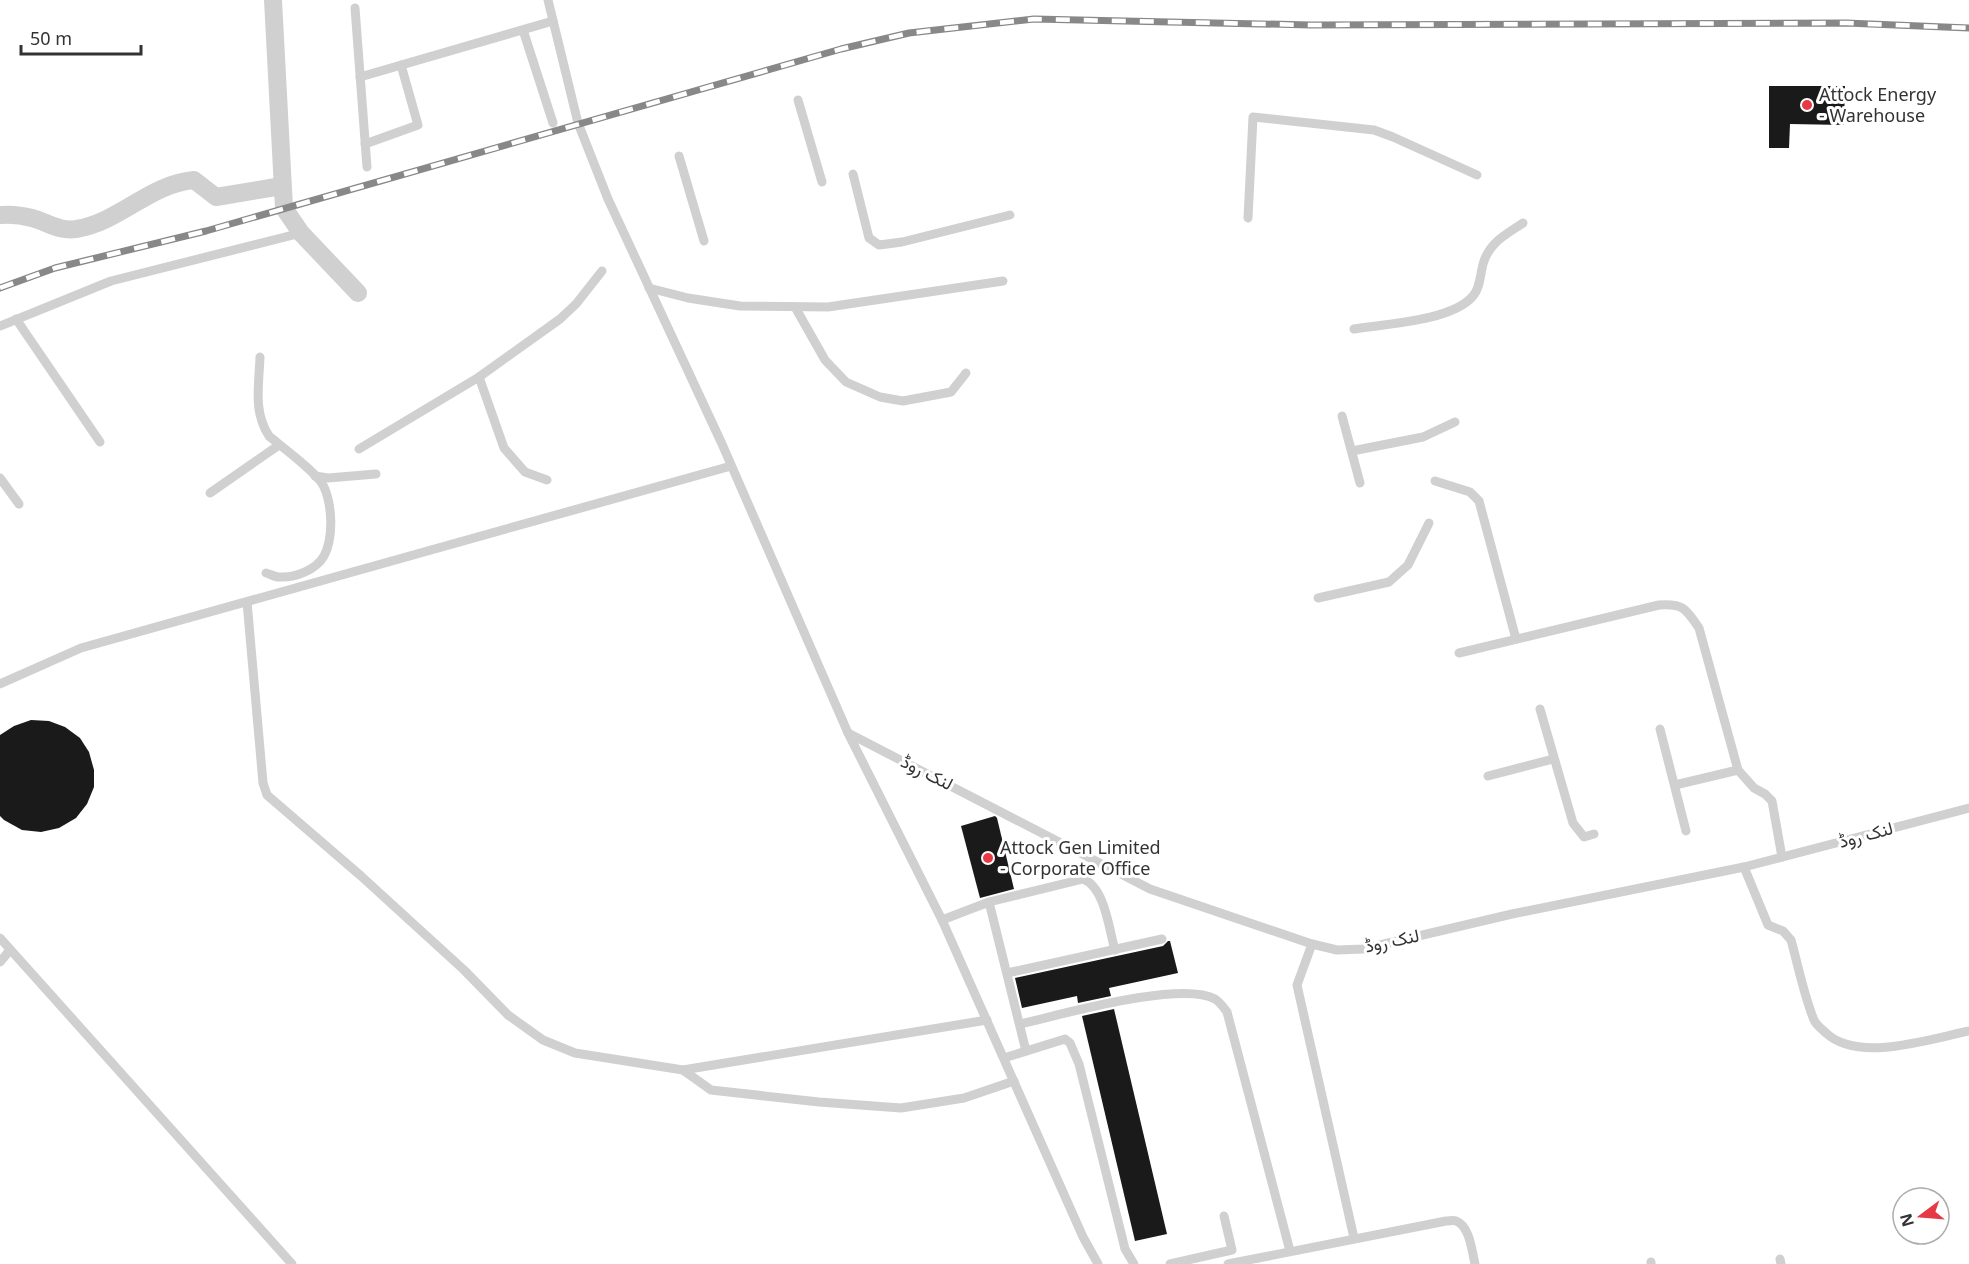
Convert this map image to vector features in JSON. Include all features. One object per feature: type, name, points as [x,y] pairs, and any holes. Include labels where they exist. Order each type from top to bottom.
[{"type":"street","points":[[273,0],[284,208],[301,233],[358,293]]},
{"type":"street","points":[[0,215],[22,216],[67,230],[79,229],[114,217],[165,186],[183,181],[194,180],[216,197],[282,186]]},
{"type":"lane","points":[[548,0],[578,123],[608,199],[731,466],[848,733],[942,920],[1083,1237],[1098,1264]]},
{"type":"lane","points":[[355,8],[367,167]]},
{"type":"lane","points":[[360,77],[554,21]]},
{"type":"lane","points":[[523,30],[553,123]]},
{"type":"lane","points":[[365,144],[418,125],[401,65]]},
{"type":"lane","points":[[798,100],[822,182]]},
{"type":"lane","points":[[1248,218],[1253,117],[1374,130],[1477,175]]},
{"type":"lane","points":[[679,156],[704,241]]},
{"type":"lane","points":[[853,174],[869,238],[879,245],[902,242],[1010,215]]},
{"type":"lane","points":[[1354,328],[1440,316],[1458,307],[1473,296],[1484,260],[1494,242],[1523,223]]},
{"type":"lane","points":[[0,326],[111,281],[301,233]]},
{"type":"lane","points":[[359,450],[479,377],[560,319],[602,271]]},
{"type":"lane","points":[[649,288],[688,298],[740,306],[828,307],[1003,281]]},
{"type":"lane","points":[[795,307],[825,360],[846,382],[880,397],[903,401],[951,392],[966,373]]},
{"type":"lane","points":[[16,319],[100,442]]},
{"type":"lane","points":[[260,357],[257,407],[260,418],[269,436],[323,485],[330,514],[330,535],[324,556],[317,563],[301,574],[280,577],[266,573]]},
{"type":"lane","points":[[479,377],[504,448],[525,472],[547,480]]},
{"type":"lane","points":[[1342,416],[1360,483]]},
{"type":"lane","points":[[1352,451],[1423,436],[1455,422]]},
{"type":"lane","points":[[210,493],[279,445]]},
{"type":"lane","points":[[0,684],[81,648],[731,466]]},
{"type":"lane","points":[[315,476],[328,478],[376,474]]},
{"type":"lane","points":[[0,478],[19,504]]},
{"type":"lane","points":[[1435,481],[1470,492],[1479,501],[1516,639]]},
{"type":"lane","points":[[1318,598],[1389,582],[1408,565],[1429,523]]},
{"type":"lane","points":[[247,602],[263,783],[267,795],[464,970],[507,1015],[543,1040],[575,1053],[683,1070],[987,1020]]},
{"type":"lane","points":[[1459,653],[1659,605],[1674,604],[1685,609],[1699,628],[1738,770],[1754,789],[1765,794],[1772,801],[1782,857]]},
{"type":"lane","points":[[1540,710],[1573,823],[1584,837],[1594,834]]},
{"type":"lane","points":[[1660,729],[1686,831]]},
{"type":"lane","name":"لنک روڈ","points":[[848,733],[1149,888],[1312,944],[1337,950],[1363,949],[1512,914],[1744,867],[1969,808]]},
{"type":"lane","points":[[1488,776],[1553,759]]},
{"type":"lane","points":[[1676,785],[1738,770]]},
{"type":"lane","points":[[1744,867],[1768,925],[1783,931],[1791,940],[1815,1023],[1834,1041],[1848,1046],[1885,1048],[1969,1031]]},
{"type":"lane","points":[[942,920],[989,902],[1083,879],[1097,889],[1115,950]]},
{"type":"lane","points":[[989,902],[1026,1051]]},
{"type":"lane","points":[[0,938],[292,1264]]},
{"type":"lane","points":[[1007,974],[1162,939]]},
{"type":"lane","points":[[1312,944],[1297,985],[1354,1238]]},
{"type":"lane","points":[[0,962],[10,950]]},
{"type":"lane","points":[[1020,1024],[1115,1002],[1157,995],[1197,993],[1216,999],[1227,1012],[1290,1251]]},
{"type":"lane","points":[[1004,1058],[1065,1039],[1070,1043],[1079,1064],[1125,1249],[1134,1264]]},
{"type":"lane","points":[[683,1070],[711,1090],[901,1108],[964,1098],[1014,1081]]},
{"type":"lane","points":[[1170,1264],[1232,1250],[1224,1215]]},
{"type":"lane","points":[[1228,1264],[1354,1238],[1457,1221],[1468,1234],[1475,1264]]},
{"type":"building","name":"Attock Energy - Warehouse","points":[[1769,86],[1845,86],[1844,125],[1790,124],[1789,148],[1769,148]]},
{"type":"building","points":[[31,720],[49,721],[65,727],[80,738],[89,752],[94,770],[94,787],[87,804],[76,818],[59,828],[41,832],[22,830],[0,816],[0,735],[14,726]]},
{"type":"building","name":"Attock Gen Limited - Corporate Office","points":[[995,816],[1014,889],[980,898],[961,826]]},
{"type":"building","points":[[1170,941],[1178,973],[1109,988],[1111,996],[1078,1003],[1077,996],[1022,1008],[1015,978],[1163,946]]},
{"type":"building","points":[[1114,1009],[1167,1234],[1135,1241],[1082,1016]]},
{"type":"railway","points":[[0,288],[55,268],[206,231],[841,49],[909,33],[1034,19],[1311,25],[1846,23],[1969,28]]},
{"type":"place","name":"Attock Energy - Warehouse","points":[[1807,105]]},
{"type":"place","name":"Attock Gen Limited - Corporate Office","points":[[988,858]]}]
